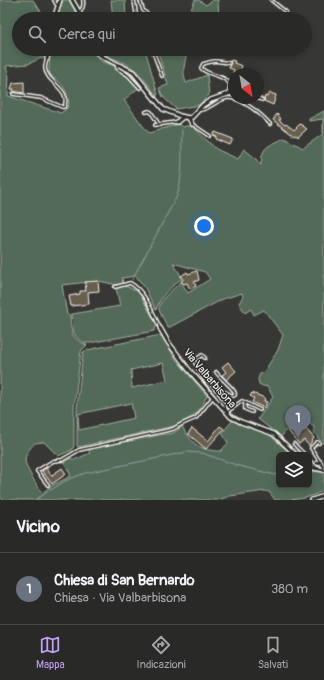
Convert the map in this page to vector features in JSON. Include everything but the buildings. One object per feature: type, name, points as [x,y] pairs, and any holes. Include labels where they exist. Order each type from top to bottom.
[{"type":"street","points":[[56,12],[60,0]]},
{"type":"street","points":[[72,0],[79,12]]},
{"type":"street","points":[[102,56],[133,72],[163,109],[181,117],[189,118],[203,105],[228,92]]},
{"type":"street","points":[[177,122],[181,117]]},
{"type":"street","points":[[189,118],[192,124]]},
{"type":"street","name":"Via Valbarbisona","points":[[160,328],[163,337],[189,370],[231,417],[274,434],[293,452]]},
{"type":"street","points":[[312,466],[324,469]]},
{"type":"street","points":[[312,500],[324,496]]},
{"type":"lane","points":[[54,0],[58,5]]},
{"type":"lane","points":[[79,12],[82,10],[84,5],[83,0]]},
{"type":"lane","points":[[134,0],[136,12]]},
{"type":"lane","points":[[140,0],[145,12]]},
{"type":"lane","points":[[271,0],[286,12]]},
{"type":"lane","points":[[155,56],[162,76]]},
{"type":"lane","points":[[13,94],[40,98],[62,107],[64,106],[66,102],[61,88],[48,76],[45,68],[46,59]]},
{"type":"lane","points":[[228,80],[205,72],[201,68],[203,64],[212,61],[218,60],[229,63]]},
{"type":"lane","points":[[118,63],[117,68],[128,75],[140,88]]},
{"type":"lane","points":[[199,110],[228,98],[238,100],[263,115],[270,124]]},
{"type":"lane","points":[[146,112],[151,112],[161,125]]},
{"type":"lane","points":[[155,125],[177,122]]},
{"type":"lane","points":[[192,124],[210,136]]},
{"type":"lane","points":[[115,287],[130,283],[136,286],[149,306],[160,328]]},
{"type":"lane","points":[[205,358],[202,355],[194,360],[202,376],[225,406],[227,412],[242,401],[260,410]]},
{"type":"lane","points":[[215,393],[218,390],[222,390],[232,396],[235,394],[233,389],[223,381],[216,372]]},
{"type":"lane","points":[[48,485],[37,471],[53,461],[62,460],[79,450],[174,429],[196,418],[213,397]]},
{"type":"lane","points":[[245,403],[245,410],[252,412]]},
{"type":"lane","points":[[318,443],[317,442],[312,448],[324,469]]},
{"type":"lane","points":[[294,444],[302,452]]},
{"type":"lane","points":[[312,463],[316,468]]},
{"type":"green space","points":[[0,0],[33,0],[41,12],[12,12],[12,56],[97,56],[101,61],[115,66],[116,69],[122,73],[124,70],[130,73],[141,86],[124,100],[149,133],[178,124],[182,127],[191,125],[216,149],[238,159],[244,149],[261,165],[264,150],[270,145],[284,138],[303,148],[323,134],[323,119],[309,121],[309,119],[324,111],[324,444],[314,434],[314,427],[295,413],[290,425],[281,437],[258,419],[273,397],[268,387],[259,384],[258,379],[278,350],[283,335],[264,310],[254,315],[251,309],[245,313],[239,303],[243,296],[242,293],[223,299],[168,328],[161,315],[159,306],[167,295],[181,282],[188,293],[210,279],[205,272],[173,263],[180,274],[181,279],[163,296],[156,310],[145,288],[136,276],[122,278],[123,283],[118,285],[98,281],[62,285],[67,315],[70,314],[72,334],[81,343],[87,345],[81,351],[74,408],[74,446],[72,450],[58,456],[44,442],[35,443],[30,448],[25,459],[29,472],[42,493],[53,485],[71,476],[64,462],[71,458],[74,460],[90,453],[88,449],[171,434],[182,426],[189,438],[197,445],[208,450],[221,451],[228,443],[222,433],[233,420],[250,428],[267,433],[289,452],[276,452],[276,488],[312,488],[312,471],[324,472],[324,490],[306,498],[275,500],[269,492],[265,491],[230,496],[218,500],[3,500],[0,496]],"holes":[[[41,58],[50,60],[49,71],[52,77],[61,84],[67,96],[69,103],[67,108],[61,113],[8,96],[9,77],[6,66],[28,64]]]},
{"type":"green space","points":[[63,0],[69,0],[76,12],[59,12]]},
{"type":"green space","points":[[111,0],[125,0],[126,12],[112,12]]},
{"type":"green space","points":[[195,0],[199,0],[206,5],[213,0],[218,0],[219,12],[190,12]]},
{"type":"green space","points":[[108,56],[147,56],[158,95],[156,95],[144,78],[124,63]]},
{"type":"green space","points":[[159,56],[186,56],[184,70],[186,83],[207,75],[209,95],[199,105],[176,109],[163,97],[159,88],[168,85]]},
{"type":"green space","points":[[125,286],[138,291],[157,325],[154,331],[89,343],[85,343],[78,339],[73,330],[72,314],[120,306],[116,288]]},
{"type":"green space","points":[[161,335],[175,358],[207,396],[200,409],[194,416],[174,426],[78,447],[77,408],[83,352]],"holes":[[[163,363],[167,380],[132,388],[131,370]],[[131,403],[134,418],[79,430],[78,414]]]},
{"type":"waterway","points":[[132,280],[177,196],[181,180],[182,130]]},
{"type":"waterway","points":[[35,500],[65,481],[85,473],[187,452],[202,453],[236,465],[276,475]]},
{"type":"place","name":"Chiesa di San Bernardo","points":[[298,438]]}]
